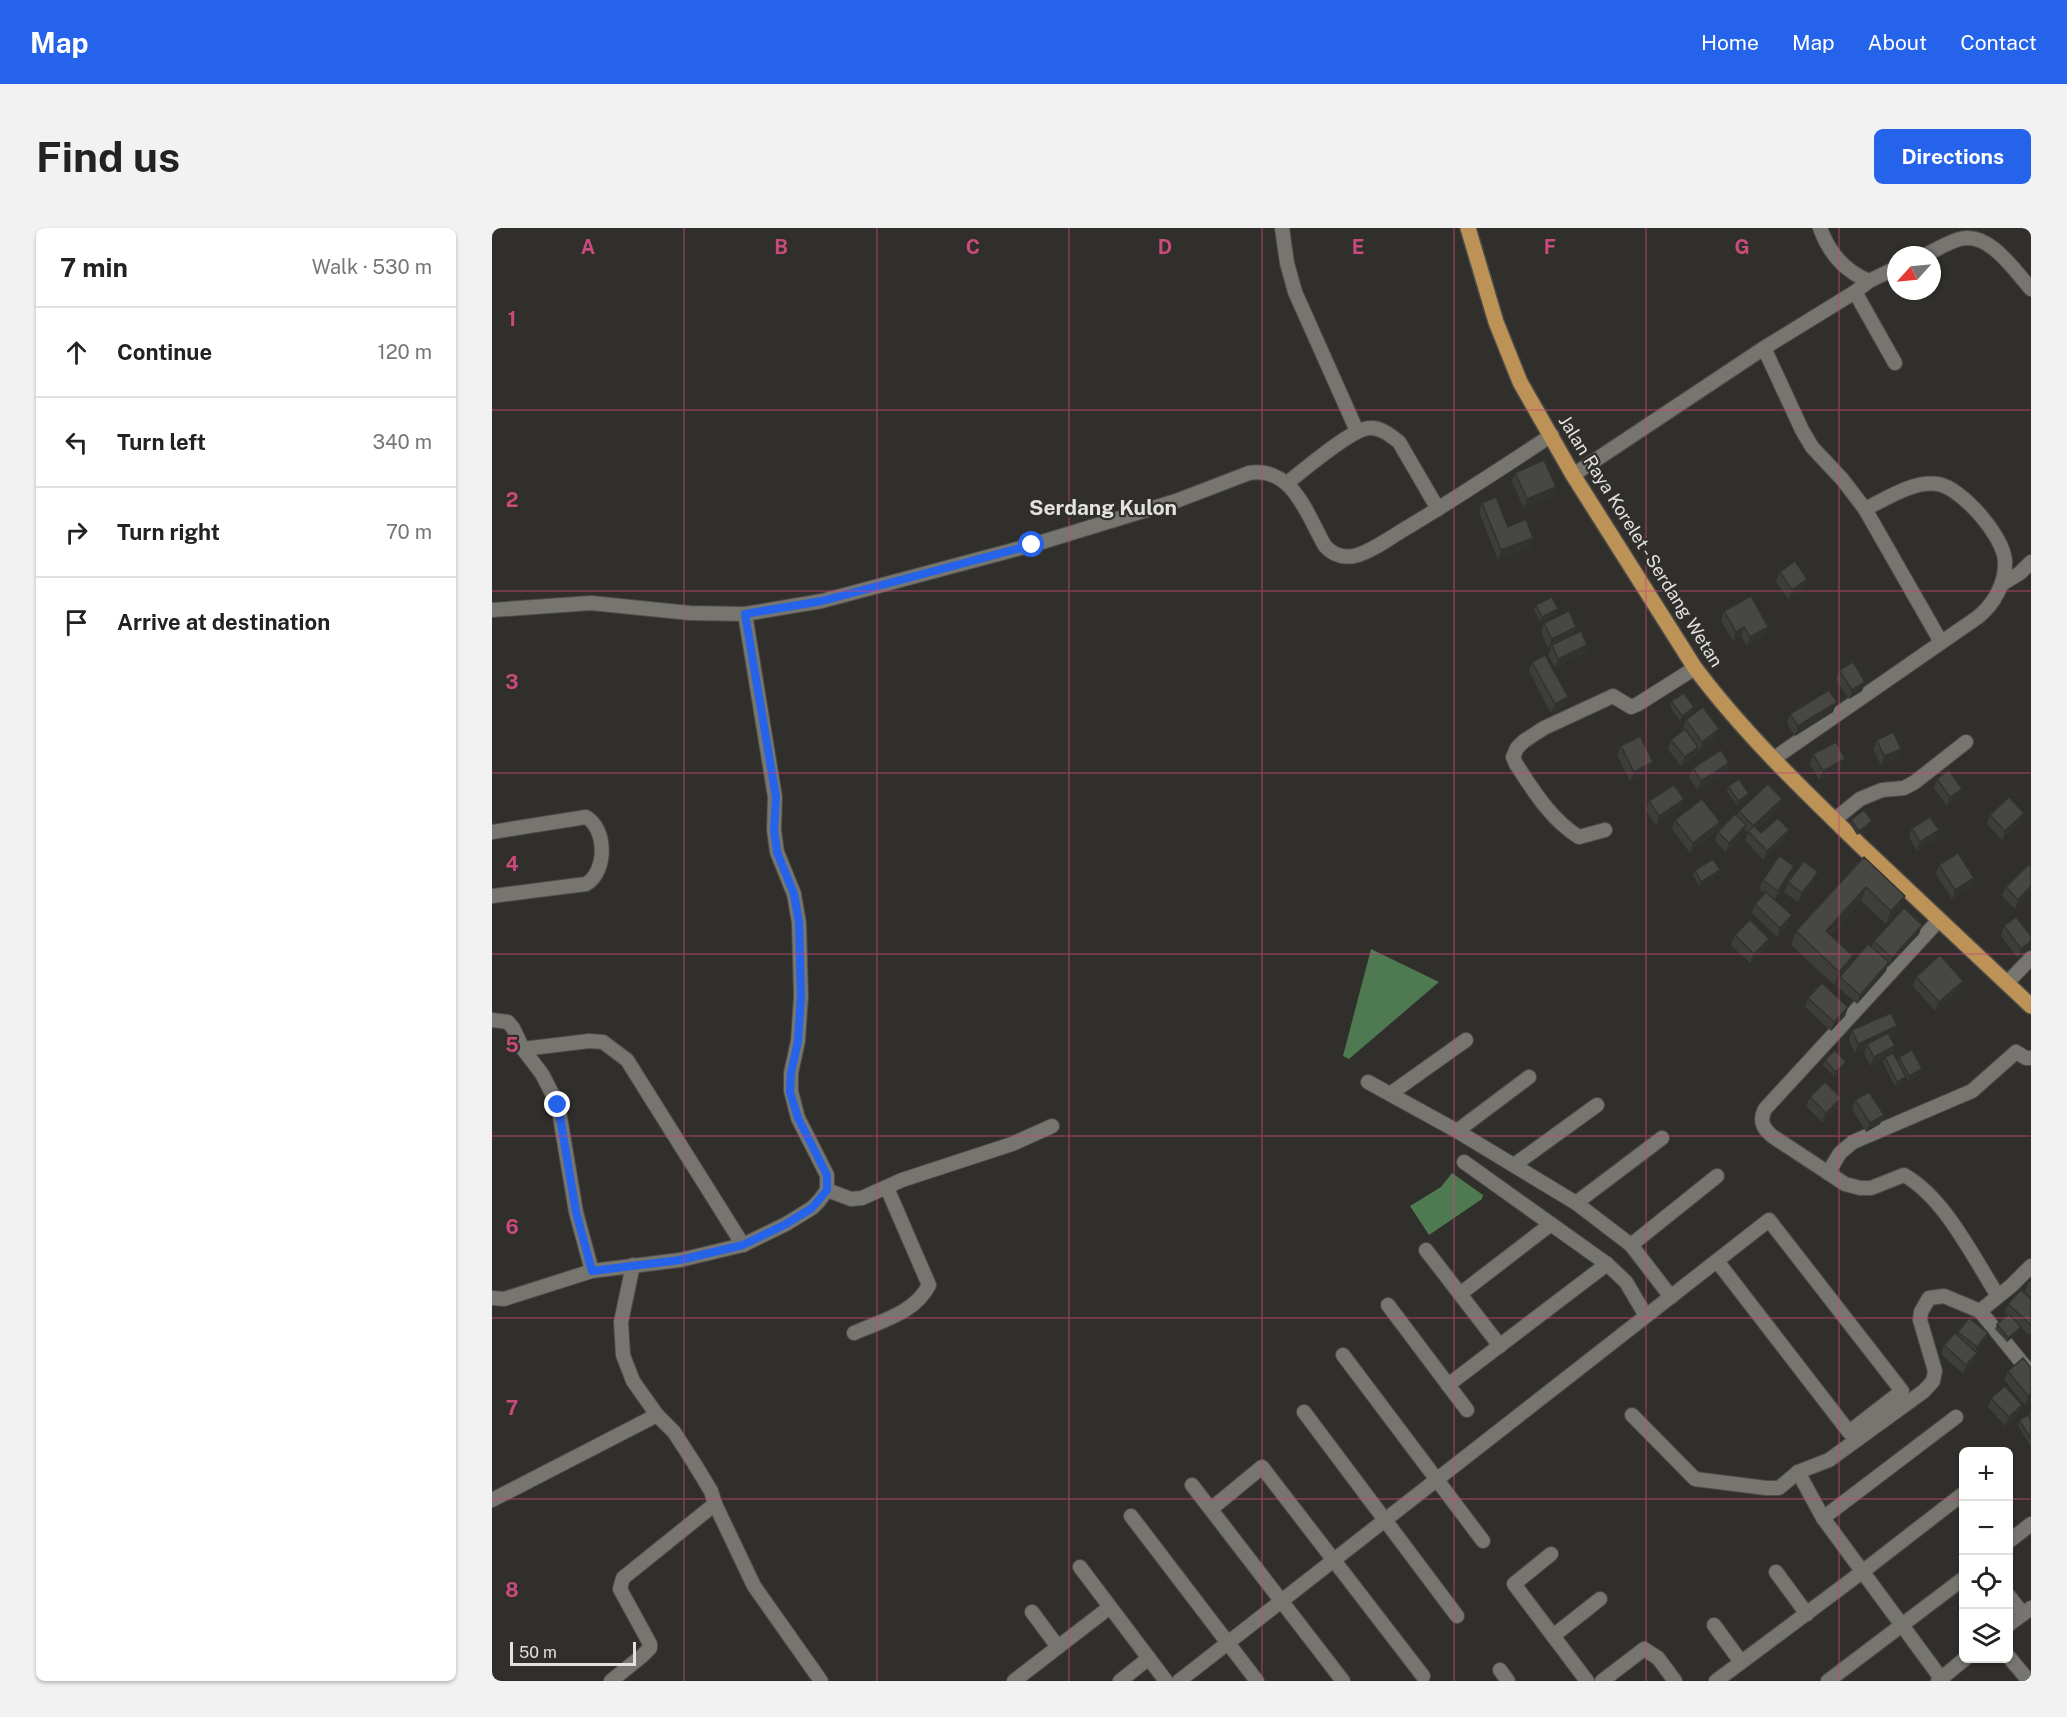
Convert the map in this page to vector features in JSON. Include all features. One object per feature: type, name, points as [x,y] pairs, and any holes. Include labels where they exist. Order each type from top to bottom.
[{"type":"main road","name":"Jalan Raya Korelet - Serdang Wetan","points":[[1468,228],[1496,322],[1520,382],[1573,475],[1695,668],[1712,691],[1773,759],[1834,820],[2031,1006]]},
{"type":"street","points":[[1282,228],[1287,262],[1295,292],[1357,431]]},
{"type":"street","points":[[1820,228],[1827,246],[1840,262],[1857,276],[1869,281]]},
{"type":"street","points":[[1941,248],[1960,239],[1973,238],[1983,241],[2031,289]]},
{"type":"street","points":[[1573,475],[1764,348],[1869,281],[1887,272]]},
{"type":"street","points":[[1855,292],[1895,363]]},
{"type":"street","points":[[1764,348],[1812,447],[1842,479],[1864,509],[1941,642]]},
{"type":"street","points":[[1287,483],[1357,431],[1367,428],[1381,429],[1400,442],[1438,509]]},
{"type":"street","points":[[492,610],[591,603],[690,613],[745,614],[822,601],[1032,545],[1176,501],[1249,473],[1269,472],[1287,483],[1293,489],[1325,546],[1332,554],[1354,556],[1370,550],[1438,509],[1552,435]]},
{"type":"street","points":[[1773,759],[1985,612],[2002,584],[2004,552],[1969,502],[1949,487],[1936,483],[1924,484],[1864,509]]},
{"type":"street","points":[[2002,584],[2020,573],[2031,562]]},
{"type":"street","points":[[493,1300],[504,1299],[592,1271],[680,1260],[743,1245],[786,1224],[812,1208],[827,1190],[827,1175],[798,1118],[790,1092],[791,1073],[798,1041],[801,996],[799,923],[794,894],[777,852],[774,830],[776,797],[745,614]]},
{"type":"street","points":[[1605,830],[1579,837],[1565,829],[1542,802],[1516,764],[1514,757],[1516,748],[1544,728],[1613,696],[1631,707],[1638,704],[1695,668]]},
{"type":"street","points":[[1834,820],[1860,799],[1882,790],[1904,788],[1915,782],[1966,742]]},
{"type":"street","points":[[492,832],[586,817],[595,825],[602,859],[596,876],[586,884],[492,896]]},
{"type":"street","points":[[1939,920],[1765,1109],[1762,1115],[1764,1129],[1845,1184],[1871,1188],[1904,1175],[1917,1182],[1941,1206],[1998,1296]]},
{"type":"street","points":[[2007,983],[2031,958]]},
{"type":"street","points":[[492,1020],[508,1022],[513,1028],[523,1049],[542,1074],[558,1105],[576,1212],[592,1271]]},
{"type":"street","points":[[1390,1094],[1467,1040]]},
{"type":"street","points":[[523,1049],[589,1041],[603,1042],[627,1060],[743,1245]]},
{"type":"street","points":[[1828,1173],[1840,1154],[1853,1142],[1972,1091],[2016,1052],[2026,1058],[2031,1058]]},
{"type":"street","points":[[1457,1131],[1529,1077]]},
{"type":"street","points":[[1368,1082],[1457,1131],[1576,1203],[1631,1245],[1671,1297]]},
{"type":"street","points":[[1514,1165],[1597,1105]]},
{"type":"street","points":[[827,1190],[851,1199],[862,1198],[902,1180],[1011,1144],[1052,1126]]},
{"type":"street","points":[[1576,1203],[1662,1138]]},
{"type":"street","points":[[1464,1162],[1607,1264],[1626,1281],[1646,1316]]},
{"type":"street","points":[[1631,1245],[1718,1176]]},
{"type":"street","points":[[854,1333],[904,1312],[923,1297],[929,1285],[887,1188]]},
{"type":"street","points":[[1179,1681],[1769,1220],[1902,1391],[1849,1432],[1717,1261]]},
{"type":"street","points":[[1460,1294],[1551,1224]]},
{"type":"street","points":[[1426,1250],[1500,1346]]},
{"type":"street","points":[[1448,1385],[1607,1264]]},
{"type":"street","points":[[633,1265],[621,1322],[623,1355],[633,1381],[657,1415],[674,1432],[694,1462],[711,1491],[754,1586],[821,1681]]},
{"type":"street","points":[[1980,1311],[2031,1266]]},
{"type":"street","points":[[1632,1415],[1695,1479],[1779,1488],[1798,1472],[1828,1460],[1924,1391],[1933,1382],[1935,1371],[1920,1320],[1920,1312],[1929,1298],[1944,1296],[1980,1311],[2031,1374]]},
{"type":"street","points":[[1388,1305],[1467,1410]]},
{"type":"street","points":[[1343,1354],[1483,1541]]},
{"type":"street","points":[[1304,1412],[1457,1616]]},
{"type":"street","points":[[492,1500],[657,1415]]},
{"type":"street","points":[[1823,1518],[1956,1417]]},
{"type":"street","points":[[1211,1509],[1262,1467],[1423,1677]]},
{"type":"street","points":[[1798,1472],[1823,1518],[1941,1680],[1961,1663]]},
{"type":"street","points":[[1192,1485],[1343,1681]]},
{"type":"street","points":[[1716,1681],[1807,1614],[1959,1496]]},
{"type":"street","points":[[611,1681],[650,1648],[650,1644],[620,1589],[622,1578],[715,1504]]},
{"type":"street","points":[[1131,1516],[1257,1681]]},
{"type":"street","points":[[2013,1538],[2031,1524]]},
{"type":"street","points":[[1551,1554],[1514,1584],[1583,1677],[1568,1681]]},
{"type":"street","points":[[1080,1567],[1166,1681]]},
{"type":"street","points":[[1776,1572],[1807,1614]]},
{"type":"street","points":[[1828,1681],[1959,1582]]},
{"type":"street","points":[[1553,1636],[1600,1599]]},
{"type":"street","points":[[2013,1599],[2027,1611],[2013,1621]]},
{"type":"street","points":[[1014,1681],[1110,1607]]},
{"type":"street","points":[[1032,1612],[1058,1647]]},
{"type":"street","points":[[1714,1625],[1741,1662]]},
{"type":"street","points":[[1602,1681],[1644,1649],[1658,1658],[1675,1681]]},
{"type":"street","points":[[1120,1681],[1149,1658]]},
{"type":"street","points":[[2013,1662],[2029,1681]]},
{"type":"shaded area","points":[[1371,949],[1439,982],[1349,1059],[1343,1056]]},
{"type":"shaded area","points":[[1452,1173],[1483,1195],[1482,1199],[1429,1235],[1410,1206],[1441,1187]]},
{"type":"building","points":[[1544,460],[1556,487],[1527,499],[1515,473]]},
{"type":"building","points":[[1496,497],[1508,527],[1526,519],[1533,538],[1501,550],[1482,503]]},
{"type":"building","points":[[1795,561],[1807,579],[1792,590],[1780,572]]},
{"type":"building","points":[[1751,596],[1768,627],[1750,637],[1744,627],[1736,632],[1724,611]]},
{"type":"building","points":[[1552,597],[1558,609],[1542,617],[1536,605]]},
{"type":"building","points":[[1569,611],[1576,627],[1552,639],[1544,623]]},
{"type":"building","points":[[1581,631],[1587,645],[1558,659],[1552,645]]},
{"type":"building","points":[[1545,655],[1568,697],[1555,704],[1532,662]]},
{"type":"building","points":[[1853,662],[1865,682],[1852,690],[1839,670]]},
{"type":"building","points":[[1829,690],[1837,702],[1798,726],[1790,714]]},
{"type":"building","points":[[1684,693],[1694,707],[1682,716],[1671,701]]},
{"type":"building","points":[[1703,707],[1719,729],[1702,742],[1686,720]]},
{"type":"building","points":[[1685,729],[1698,747],[1685,757],[1671,740]]},
{"type":"building","points":[[1893,732],[1901,749],[1884,756],[1877,740]]},
{"type":"building","points":[[1640,736],[1653,762],[1634,772],[1621,746]]},
{"type":"building","points":[[1836,742],[1845,759],[1823,771],[1813,754]]},
{"type":"building","points":[[1721,750],[1729,763],[1701,781],[1693,768]]},
{"type":"building","points":[[1949,770],[1962,789],[1950,797],[1937,779]]},
{"type":"building","points":[[1739,779],[1749,794],[1738,801],[1728,786]]},
{"type":"building","points":[[1768,784],[1782,799],[1753,826],[1739,811]]},
{"type":"building","points":[[1674,785],[1684,799],[1659,816],[1649,801]]},
{"type":"building","points":[[2009,797],[2024,813],[2005,831],[1990,815]]},
{"type":"building","points":[[1702,799],[1720,822],[1693,843],[1675,820]]},
{"type":"building","points":[[1864,810],[1872,821],[1859,831],[1851,820]]},
{"type":"building","points":[[1735,814],[1746,825],[1729,843],[1718,832]]},
{"type":"building","points":[[1930,817],[1939,830],[1920,842],[1912,828]]},
{"type":"building","points":[[1778,818],[1789,830],[1767,851],[1748,831],[1754,826],[1761,833]]},
{"type":"building","points":[[1958,853],[1974,878],[1955,890],[1939,865]]},
{"type":"building","points":[[1779,856],[1794,866],[1778,891],[1763,880]]},
{"type":"building","points":[[1864,857],[1905,896],[1891,911],[1866,887],[1826,931],[1853,956],[1839,972],[1796,931]]},
{"type":"building","points":[[1713,859],[1720,870],[1701,882],[1695,870]]},
{"type":"building","points":[[1804,861],[1818,872],[1802,893],[1788,882]]},
{"type":"building","points":[[2029,864],[2031,866],[2031,886],[2018,900],[2006,887]]},
{"type":"building","points":[[1766,892],[1792,915],[1780,928],[1755,904]]},
{"type":"building","points":[[1904,908],[1922,925],[1892,958],[1874,941]]},
{"type":"building","points":[[2016,917],[2031,936],[2031,941],[2021,949],[2004,926]]},
{"type":"building","points":[[1750,920],[1769,939],[1754,954],[1735,935]]},
{"type":"building","points":[[1868,944],[1889,962],[1860,995],[1840,977]]},
{"type":"building","points":[[1940,955],[1963,981],[1939,1002],[1916,977]]},
{"type":"building","points":[[1822,983],[1848,1007],[1834,1022],[1808,998]]},
{"type":"building","points":[[1891,1013],[1897,1026],[1858,1044],[1852,1030]]},
{"type":"building","points":[[1888,1033],[1895,1046],[1874,1057],[1867,1044]]},
{"type":"building","points":[[1835,1050],[1846,1062],[1835,1072],[1825,1060]]},
{"type":"building","points":[[1912,1050],[1922,1069],[1909,1076],[1899,1057]]},
{"type":"building","points":[[1893,1053],[1906,1077],[1897,1082],[1885,1057]]},
{"type":"building","points":[[1825,1082],[1841,1098],[1826,1113],[1810,1097]]},
{"type":"building","points":[[1869,1092],[1884,1115],[1870,1123],[1855,1100]]},
{"type":"building","points":[[2021,1290],[2031,1299],[2031,1325],[2008,1304]]},
{"type":"building","points":[[2009,1314],[2021,1327],[2008,1338],[1997,1324]]},
{"type":"building","points":[[1969,1318],[1988,1333],[1977,1347],[1958,1332]]},
{"type":"building","points":[[1955,1333],[1977,1353],[1966,1365],[1944,1345]]},
{"type":"building","points":[[2023,1358],[2031,1368],[2031,1394],[2028,1396],[2008,1371]]},
{"type":"building","points":[[2005,1386],[2022,1405],[2009,1417],[1991,1398]]},
{"type":"building","points":[[2028,1415],[2031,1420],[2031,1439],[2019,1420]]},
{"type":"district","name":"Serdang Kulon","points":[[1103,507]]},
{"type":"route","points":[[558,1105],[576,1212],[592,1271],[680,1260],[743,1245],[786,1224],[819,1201],[827,1190],[827,1175],[798,1118],[790,1092],[791,1073],[798,1041],[801,996],[799,923],[794,894],[777,852],[774,830],[776,797],[745,614],[822,601],[1032,545]]}]
